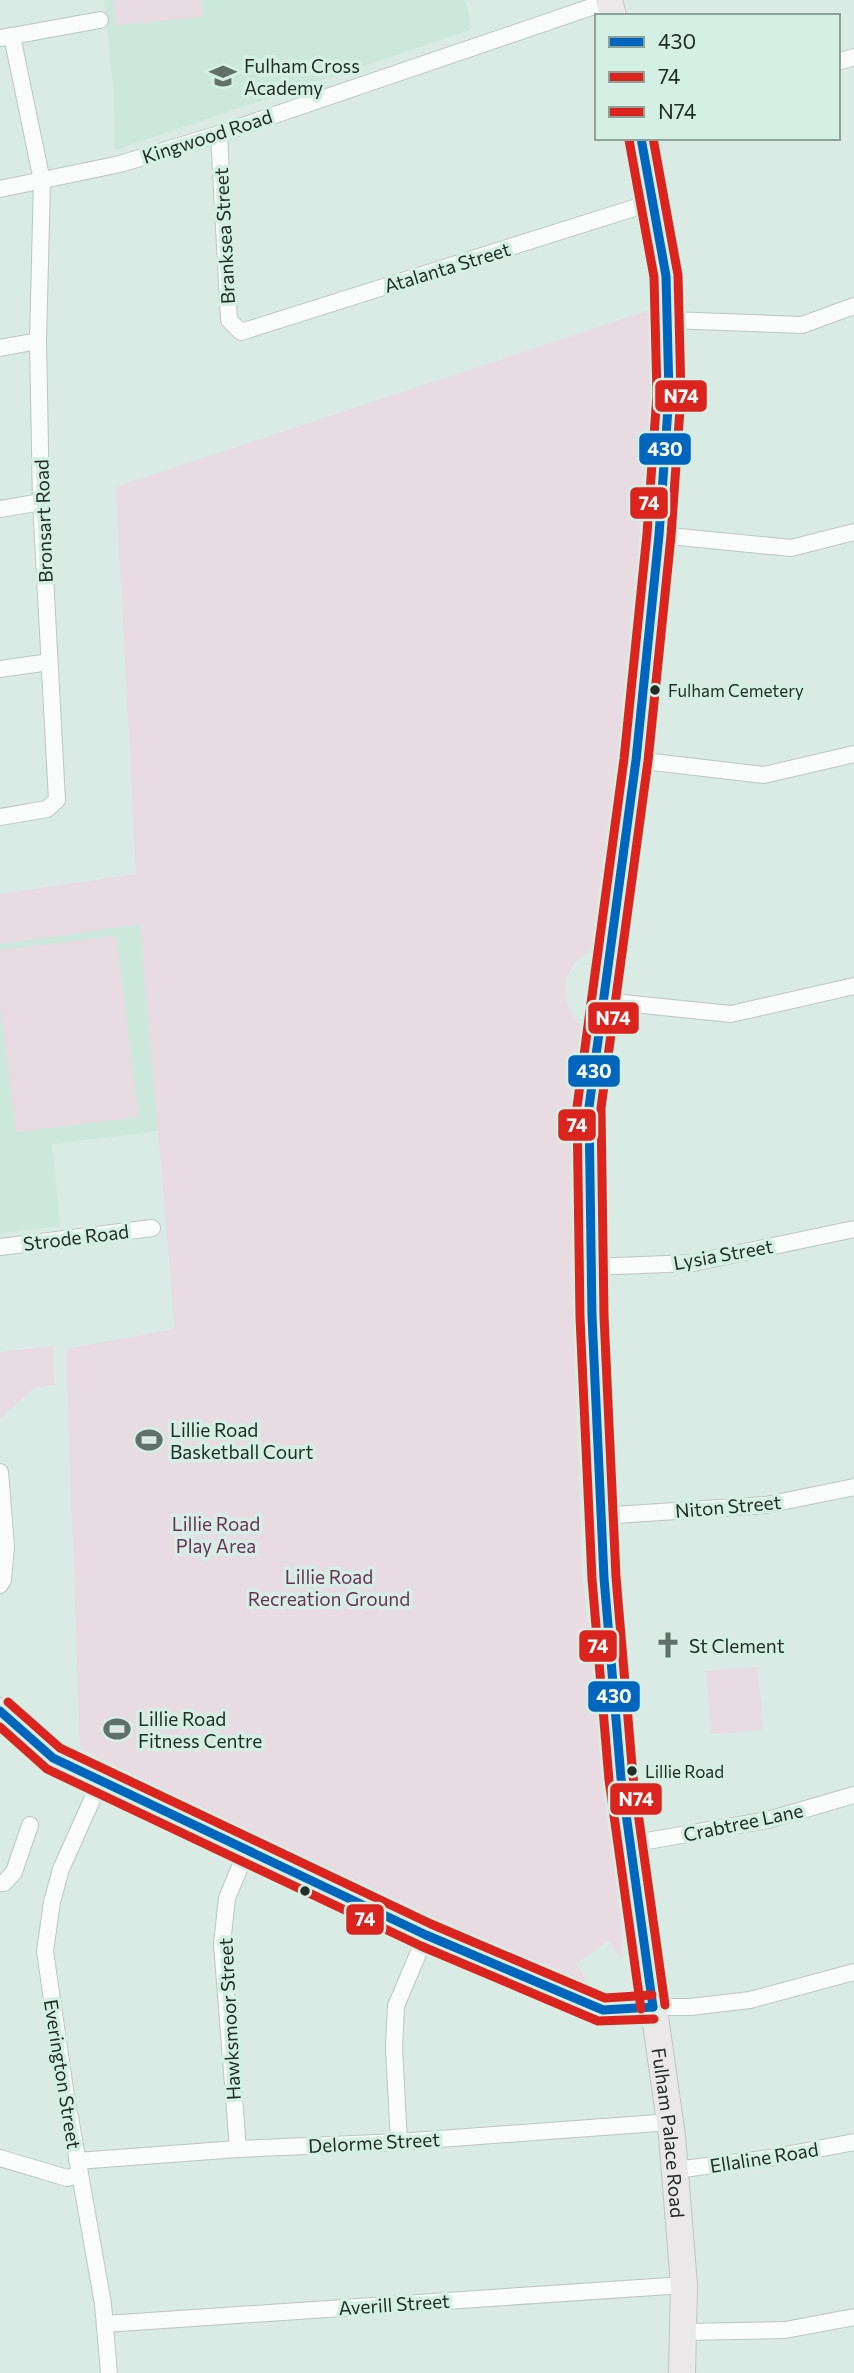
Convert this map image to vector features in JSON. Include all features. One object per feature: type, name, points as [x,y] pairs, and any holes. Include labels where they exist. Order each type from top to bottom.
[{"type":"main road","name":"Fulham Palace Road","points":[[641,140],[666,276],[670,394],[636,760],[589,1107],[590,1267],[600,1516],[617,1725],[630,1844],[671,2122],[684,2285],[682,2373]]},
{"type":"main road","points":[[0,1712],[53,1758],[426,1935],[603,2010],[653,2007]]},
{"type":"street","name":"Kingwood Road","points":[[0,189],[120,164],[610,6]]},
{"type":"street","points":[[6,37],[100,20]]},
{"type":"street","name":"Bronsart Road","points":[[0,817],[47,809],[57,800],[41,502],[38,341],[42,181],[6,37]]},
{"type":"street","name":"Branksea Street","points":[[219,134],[229,320],[241,332]]},
{"type":"street","name":"Atalanta Street","points":[[241,332],[653,202]]},
{"type":"street","points":[[669,320],[802,325],[854,306]]},
{"type":"street","points":[[0,348],[38,341]]},
{"type":"street","points":[[0,509],[41,502]]},
{"type":"street","points":[[659,535],[791,548],[854,532]]},
{"type":"street","points":[[0,669],[49,662]]},
{"type":"street","points":[[636,760],[764,775],[854,754]]},
{"type":"street","points":[[603,1000],[731,1014],[854,986]]},
{"type":"street","name":"Strode Road","points":[[0,1247],[152,1228]]},
{"type":"street","name":"Lysia Street","points":[[590,1267],[693,1263],[854,1229]]},
{"type":"street","points":[[0,1472],[6,1546],[3,1580],[0,1585]]},
{"type":"street","name":"Niton Street","points":[[600,1516],[766,1505],[854,1487]]},
{"type":"street","name":"Everington Street","points":[[100,1782],[61,1869],[52,1902],[45,1951],[78,2168],[103,2304],[109,2373]]},
{"type":"street","name":"Crabtree Lane","points":[[630,1844],[768,1820],[854,1796]]},
{"type":"street","points":[[0,1883],[4,1883],[15,1872],[30,1825]]},
{"type":"street","name":"Hawksmoor Street","points":[[238,2149],[222,1944],[227,1898],[247,1850]]},
{"type":"street","points":[[400,2142],[394,2048],[396,2006],[426,1935]]},
{"type":"street","points":[[653,2007],[690,2007],[750,2000],[854,1972]]},
{"type":"street","name":"Delorme Street","points":[[0,2158],[67,2178],[78,2168],[238,2149],[400,2142],[671,2122]]},
{"type":"street","name":"Ellaline Road","points":[[675,2170],[770,2158],[854,2142]]},
{"type":"street","name":"Averill Street","points":[[105,2324],[684,2285]]},
{"type":"street","points":[[684,2332],[785,2330],[854,2317]]},
{"type":"shaded area","name":"Fulham Cross Academy","points":[[104,0],[465,0],[470,30],[115,150],[114,94]]},
{"type":"shaded area","points":[[140,923],[158,1131],[52,1144],[60,1226],[0,1233],[0,944]]},
{"type":"green space","points":[[114,0],[201,0],[203,17],[116,25]]},
{"type":"green space","points":[[653,309],[653,381],[646,489],[610,818],[592,951],[581,957],[573,966],[566,986],[569,1008],[582,1027],[572,1111],[571,1189],[583,1580],[623,1941],[621,1958],[608,1940],[576,1964],[591,1986],[582,1986],[267,1840],[80,1748],[66,1349],[175,1329],[140,924],[0,944],[0,894],[136,874],[116,487]]},
{"type":"green space","points":[[116,936],[139,1117],[16,1132],[0,1005],[0,950]]},
{"type":"green space","points":[[53,1346],[54,1385],[35,1387],[0,1418],[0,1352]]},
{"type":"green space","points":[[758,1667],[763,1730],[711,1734],[706,1671]]},
{"type":"transit line","name":"74","points":[[629,140],[654,277],[657,394],[647,534],[624,759],[577,1107],[580,1317],[592,1579],[609,1780],[641,2009]]},
{"type":"transit line","name":"430","points":[[641,140],[666,276],[669,394],[659,535],[636,760],[589,1107],[592,1316],[604,1578],[621,1778],[653,2007]]},
{"type":"transit line","name":"N74","points":[[653,140],[678,275],[681,395],[671,536],[648,761],[601,1108],[604,1316],[616,1577],[633,1777],[665,2005]]},
{"type":"transit line","name":"N74","points":[[8,1702],[60,1748],[431,1924],[605,1998],[652,1995]]},
{"type":"transit line","name":"430","points":[[0,1711],[53,1758],[426,1935],[603,2010],[653,2007]]},
{"type":"transit line","name":"74","points":[[0,1727],[47,1769],[421,1946],[598,2021],[654,2019]]},
{"type":"place","name":"Fulham Cross Academy","points":[[223,76]]},
{"type":"place","name":"Fulham Cemetery","points":[[655,690]]},
{"type":"place","name":"Lillie Road Basketball Court","points":[[149,1440]]},
{"type":"place","name":"St Clement","points":[[668,1645]]},
{"type":"place","name":"Lillie Road Fitness Centre","points":[[117,1729]]},
{"type":"place","name":"Lillie Road","points":[[632,1771]]},
{"type":"park label","name":"Lillie Road Play Area","points":[[216,1534]]},
{"type":"park label","name":"Lillie Road Recreation Ground","points":[[329,1587]]}]
